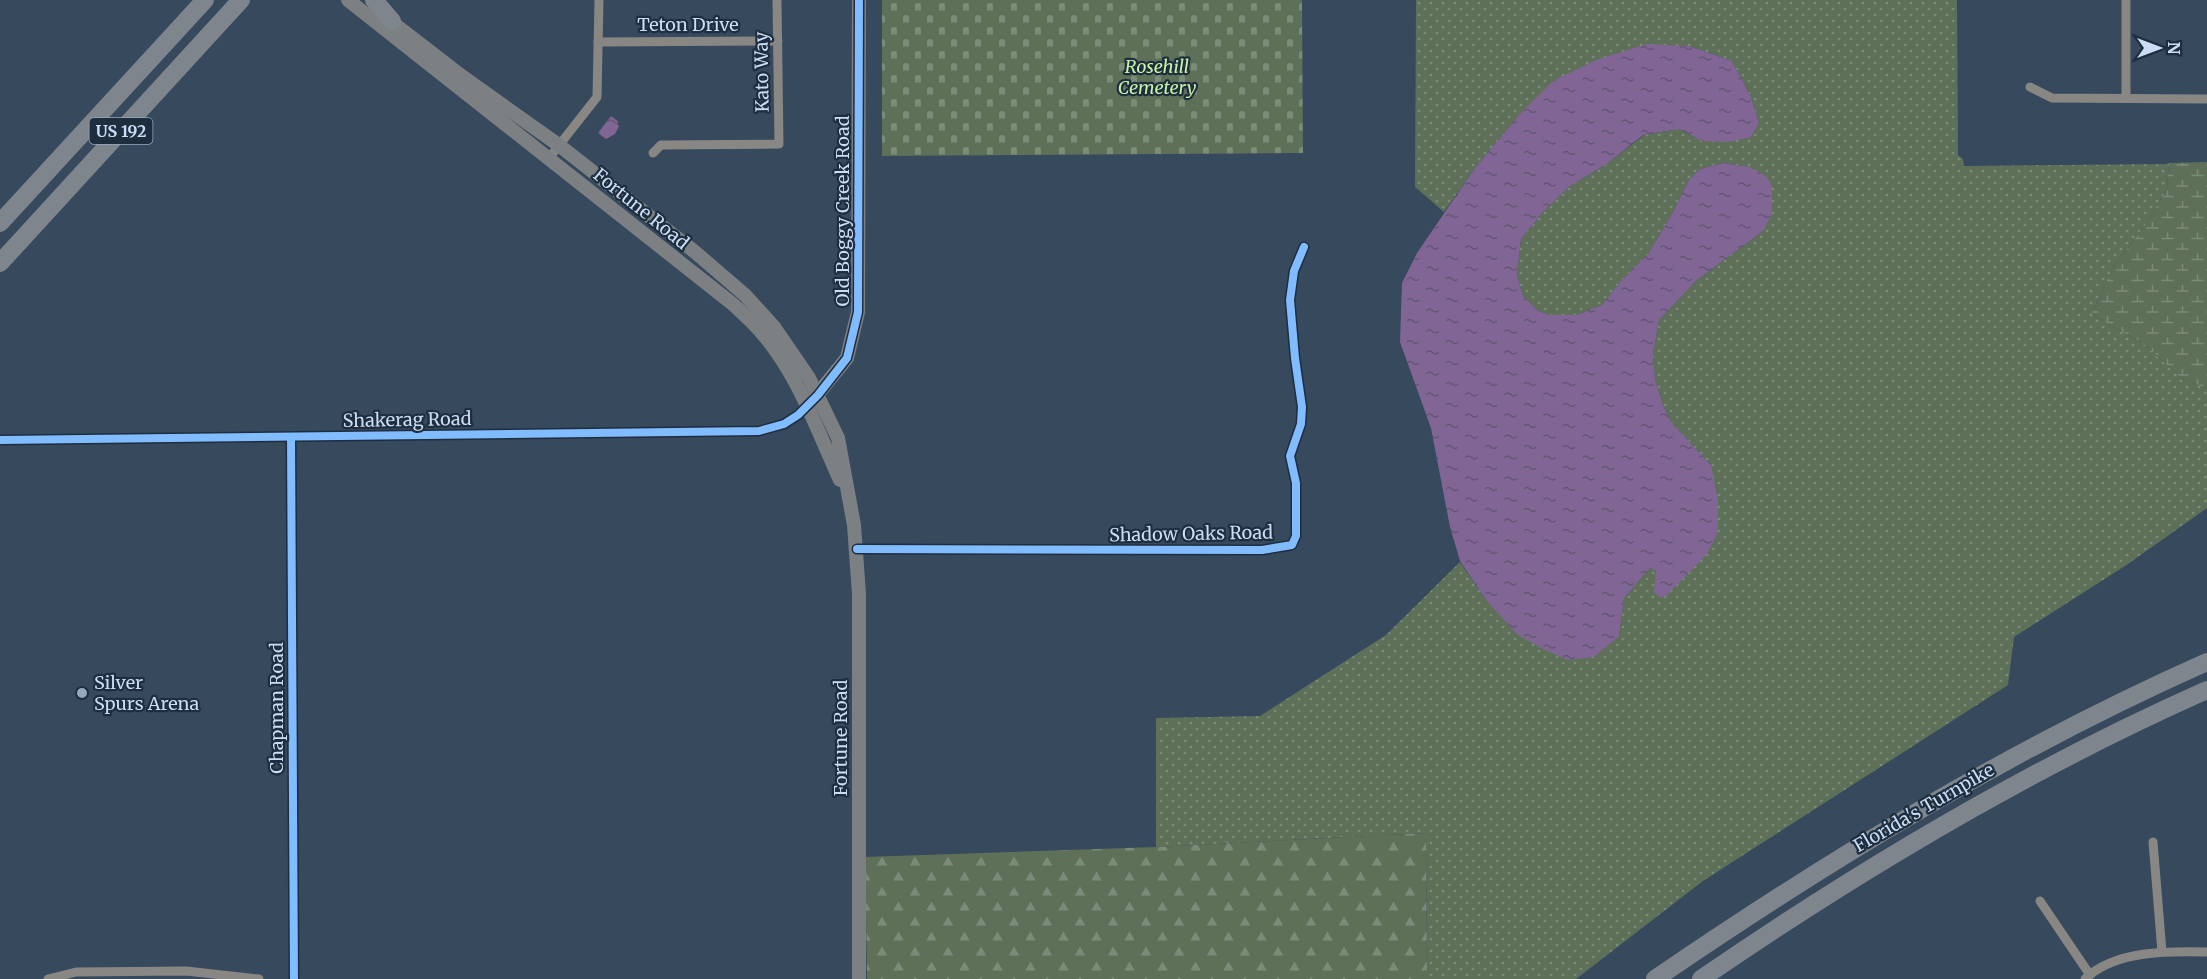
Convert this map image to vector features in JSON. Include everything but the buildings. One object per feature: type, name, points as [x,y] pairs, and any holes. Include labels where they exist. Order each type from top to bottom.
[{"type":"highway","name":"US 192","points":[[0,223],[205,0]]},
{"type":"highway","name":"US 192","points":[[0,262],[241,0]]},
{"type":"highway","points":[[374,0],[392,21]]},
{"type":"highway","name":"Florida's Turnpike","points":[[1655,979],[1812,874],[1897,822],[2068,729],[2207,662]]},
{"type":"highway","name":"Florida's Turnpike","points":[[1701,979],[1826,896],[1910,844],[2079,752],[2207,690]]},
{"type":"main road","name":"Fortune Road","points":[[348,0],[734,305],[762,333],[782,363],[807,408],[849,498]]},
{"type":"main road","name":"Fortune Road","points":[[366,0],[463,77],[560,146],[745,295],[774,327],[818,395],[838,438],[857,549],[859,979]]},
{"type":"main road","name":"Old Boggy Creek Road","points":[[807,408],[847,358],[858,312],[859,0]]},
{"type":"street","points":[[549,158],[597,97],[599,0]]},
{"type":"street","name":"Kato Way","points":[[652,153],[661,145],[779,144],[777,0]]},
{"type":"street","points":[[2126,0],[2126,98]]},
{"type":"street","name":"Teton Drive","points":[[598,42],[778,41]]},
{"type":"street","points":[[2030,87],[2052,98],[2207,99]]},
{"type":"street","name":"Shadow Oaks Road","points":[[857,549],[1252,550],[1292,545],[1296,536],[1296,483],[1290,456],[1301,424],[1302,408],[1294,358],[1290,300],[1294,270],[1304,247]]},
{"type":"street","name":"Shakerag Road","points":[[0,440],[759,431],[784,424],[807,408]]},
{"type":"street","name":"Chapman Road","points":[[291,436],[294,979]]},
{"type":"street","points":[[2153,842],[2163,952]]},
{"type":"street","points":[[2040,901],[2088,977],[2124,959],[2163,952],[2207,952]]},
{"type":"street","points":[[48,979],[76,972],[186,971],[259,979]]},
{"type":"green space","name":"Rosehill Cemetery","points":[[882,0],[1302,0],[1303,153],[882,156]]},
{"type":"green space","points":[[1416,0],[1957,0],[1958,155],[1963,159],[1964,166],[2169,164],[2167,189],[2144,227],[2113,267],[2092,313],[2144,344],[2180,377],[2207,389],[2207,508],[2128,564],[2014,637],[2008,685],[1703,881],[1576,979],[1427,979],[1426,833],[1156,847],[1156,718],[1260,716],[1386,635],[1460,562],[1486,600],[1619,636],[1624,598],[1650,568],[1656,571],[1656,586],[1711,465],[1671,422],[1655,379],[1653,354],[1659,320],[1697,280],[1763,231],[1749,167],[1723,163],[1700,169],[1689,180],[1648,254],[1621,281],[1602,305],[1576,315],[1551,315],[1538,311],[1523,296],[1517,275],[1521,239],[1542,213],[1570,186],[1608,163],[1644,135],[1679,129],[1702,141],[1751,137],[1759,123],[1751,97],[1732,61],[1689,46],[1519,115],[1475,168],[1444,212],[1415,187]]},
{"type":"green space","points":[[2207,162],[2207,389],[2180,377],[2144,344],[2092,313],[2113,267],[2144,227],[2167,189],[2169,164],[2166,163]]},
{"type":"green space","points":[[1426,833],[1427,979],[867,979],[865,857],[1156,847]]},
{"type":"water","points":[[1647,44],[1689,46],[1732,61],[1751,97],[1759,123],[1751,137],[1728,142],[1702,141],[1679,129],[1643,135],[1608,163],[1570,186],[1542,213],[1521,239],[1517,275],[1523,296],[1538,311],[1551,315],[1576,315],[1602,305],[1621,281],[1648,254],[1689,180],[1700,169],[1723,163],[1749,167],[1766,176],[1772,186],[1772,214],[1763,231],[1697,280],[1659,320],[1653,354],[1655,379],[1671,422],[1711,465],[1718,501],[1718,532],[1707,554],[1666,596],[1660,598],[1654,592],[1656,571],[1650,568],[1624,598],[1619,636],[1594,657],[1568,660],[1517,634],[1486,600],[1460,561],[1450,527],[1431,428],[1400,342],[1402,283],[1417,253],[1475,168],[1519,115],[1553,81],[1596,60]]},
{"type":"water","points":[[611,116],[619,122],[617,124],[619,126],[615,134],[606,139],[598,133]]},
{"type":"cycle path","points":[[0,440],[759,431],[784,424],[798,415],[818,395],[847,358],[858,312],[859,0]]},
{"type":"cycle path","points":[[857,549],[1262,550],[1292,545],[1296,536],[1296,483],[1290,456],[1301,424],[1302,407],[1290,300],[1294,271],[1304,247]]},
{"type":"cycle path","points":[[291,437],[294,979]]},
{"type":"place","name":"Silver Spurs Arena","points":[[82,693]]}]
